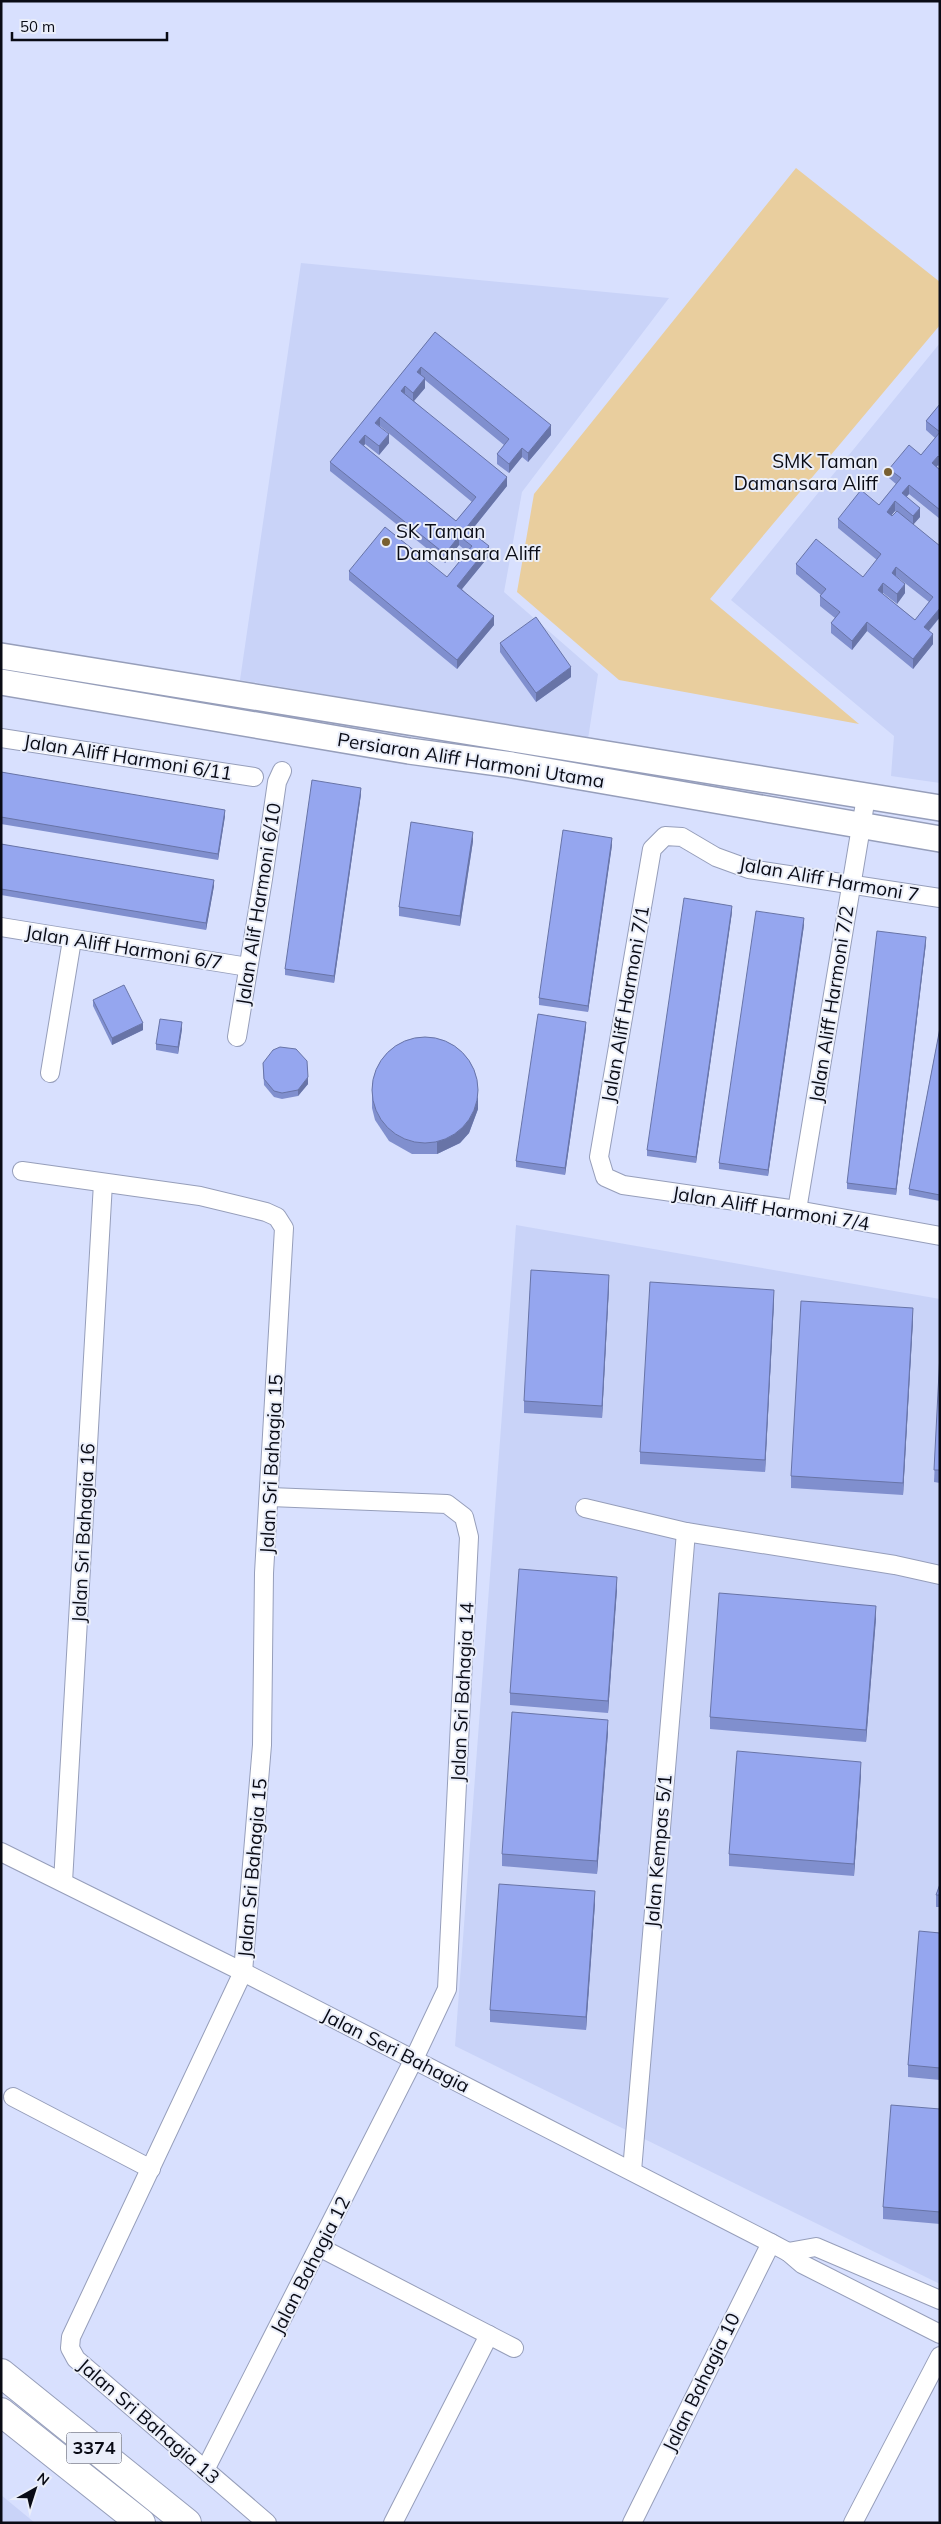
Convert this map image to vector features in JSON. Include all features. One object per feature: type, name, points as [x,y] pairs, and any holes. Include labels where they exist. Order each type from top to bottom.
[{"type":"main road","name":"3374","points":[[1,2373],[187,2523]]},
{"type":"main road","name":"3374","points":[[1,2412],[142,2523]]},
{"type":"street","name":"Persiaran Aliff Harmoni Utama","points":[[1,656],[940,808]]},
{"type":"street","name":"Persiaran Aliff Harmoni Utama","points":[[1,682],[409,751],[512,765],[940,839]]},
{"type":"street","name":"Jalan Aliff Harmoni 6/11","points":[[1,738],[254,776]]},
{"type":"street","name":"Jalan Alif Harmoni 6/10","points":[[236,1037],[263,879],[277,782],[282,772]]},
{"type":"street","name":"Jalan Aliff Harmoni 7/2","points":[[797,1210],[866,797]]},
{"type":"street","name":"Jalan Aliff Harmoni 7","points":[[665,836],[682,837],[716,857],[749,869],[940,898]]},
{"type":"street","name":"Jalan Aliff Harmoni 7/1","points":[[605,1177],[600,1157],[652,849],[665,836]]},
{"type":"street","name":"Jalan Aliff Harmoni 6/7","points":[[1,927],[248,967]]},
{"type":"street","points":[[50,1073],[72,940]]},
{"type":"street","name":"Jalan Sri Bahagia 15","points":[[22,1171],[200,1196],[266,1212],[277,1217],[284,1228],[270,1497],[264,1573],[262,1745],[243,1972]]},
{"type":"street","name":"Jalan Aliff Harmoni 7/4","points":[[605,1177],[623,1186],[797,1210],[940,1236]]},
{"type":"street","name":"Jalan Sri Bahagia 16","points":[[63,1882],[103,1183]]},
{"type":"street","name":"Jalan Sri Bahagia 14","points":[[270,1497],[447,1504],[464,1517],[469,1537],[447,1989],[414,2059]]},
{"type":"street","points":[[585,1508],[686,1532],[895,1565],[940,1575]]},
{"type":"street","name":"Jalan Kempas 5/1","points":[[632,2171],[686,1532]]},
{"type":"street","name":"Jalan Seri Bahagia","points":[[1,1852],[414,2059],[771,2243],[788,2252],[802,2264],[940,2334]]},
{"type":"street","name":"Jalan Sri Bahagia 13","points":[[243,1972],[70,2337],[70,2348],[76,2359],[267,2523]]},
{"type":"street","name":"Jalan Bahagia 12","points":[[205,2470],[414,2059]]},
{"type":"street","points":[[13,2097],[150,2169]]},
{"type":"street","name":"Jalan Bahagia 10","points":[[632,2523],[771,2243]]},
{"type":"street","points":[[318,2247],[514,2348]]},
{"type":"street","points":[[788,2252],[816,2247],[940,2300]]},
{"type":"street","points":[[393,2523],[489,2335]]},
{"type":"street","points":[[853,2523],[940,2356]]},
{"type":"shaded area","points":[[796,168],[940,282],[940,325],[710,599],[859,724],[619,680],[517,592],[534,494]]},
{"type":"shaded area","name":"SK Taman Damansara Aliff","points":[[301,263],[669,298],[522,492],[504,592],[598,674],[588,739],[240,680]]},
{"type":"shaded area","name":"SMK Taman Damansara Aliff","points":[[940,343],[940,783],[891,776],[894,736],[731,600]]},
{"type":"shaded area","points":[[516,1225],[940,1299],[940,2284],[455,2046]]},
{"type":"shaded area","points":[[1,2495],[35,2523],[1,2523]]},
{"type":"building","points":[[435,332],[551,425],[528,453],[522,448],[509,464],[497,454],[509,439],[421,367],[417,372],[425,378],[413,393],[405,386],[401,391],[507,477],[466,528],[489,546],[457,586],[494,616],[457,660],[349,571],[385,527],[447,577],[472,546],[459,536],[445,554],[330,462]],"holes":[[[380,417],[476,497],[456,521],[359,442],[365,435],[379,446],[389,434],[375,423]]]},
{"type":"building","points":[[940,404],[940,432],[926,421]]},
{"type":"building","points":[[940,432],[940,458],[938,456],[932,463],[940,470],[940,510],[909,485],[902,493],[920,508],[913,516],[895,501],[887,512],[892,516],[897,511],[940,546],[940,608],[924,627],[933,634],[913,659],[867,622],[852,641],[831,623],[840,612],[820,596],[826,589],[796,564],[816,539],[863,577],[881,554],[838,519],[861,490],[879,505],[901,478],[889,469],[909,445],[921,455]],"holes":[[[896,567],[933,597],[915,620],[878,590],[883,583],[897,594],[905,584],[892,573]]]},
{"type":"building","points":[[536,617],[571,667],[536,693],[500,643]]},
{"type":"building","points":[[1,772],[225,810],[218,854],[1,817]]},
{"type":"building","points":[[312,780],[361,788],[334,976],[285,969]]},
{"type":"building","points":[[411,822],[473,832],[460,916],[399,907]]},
{"type":"building","points":[[563,830],[612,838],[588,1006],[539,998]]},
{"type":"building","points":[[1,844],[214,880],[206,923],[1,889]]},
{"type":"building","points":[[684,898],[732,906],[696,1157],[647,1150]]},
{"type":"building","points":[[756,911],[804,918],[768,1170],[719,1163]]},
{"type":"building","points":[[877,931],[926,937],[896,1189],[847,1183]]},
{"type":"building","points":[[124,985],[143,1023],[112,1038],[93,1000]]},
{"type":"building","points":[[538,1014],[586,1022],[565,1168],[516,1161]]},
{"type":"building","points":[[160,1019],[182,1022],[178,1047],[156,1044]]},
{"type":"building","points":[[940,1028],[940,1195],[909,1189]]},
{"type":"building","points":[[425,1037],[445,1041],[462,1053],[474,1070],[478,1090],[474,1110],[462,1127],[445,1139],[425,1143],[405,1139],[388,1127],[376,1110],[372,1090],[376,1070],[388,1053],[405,1041]]},
{"type":"building","points":[[280,1047],[296,1049],[307,1061],[308,1077],[298,1090],[282,1093],[274,1091],[264,1079],[263,1063],[273,1050]]},
{"type":"building","points":[[531,1270],[609,1275],[602,1406],[524,1401]]},
{"type":"building","points":[[650,1282],[774,1290],[765,1460],[640,1452]]},
{"type":"building","points":[[801,1301],[913,1308],[903,1483],[791,1476]]},
{"type":"building","points":[[940,1353],[940,1470],[934,1470]]},
{"type":"building","points":[[519,1569],[617,1577],[608,1701],[510,1693]]},
{"type":"building","points":[[719,1593],[876,1606],[866,1730],[710,1717]]},
{"type":"building","points":[[512,1712],[608,1720],[597,1861],[502,1854]]},
{"type":"building","points":[[737,1751],[861,1762],[854,1864],[729,1854]]},
{"type":"building","points":[[499,1884],[595,1891],[586,2017],[490,2010]]},
{"type":"building","points":[[940,1884],[940,1895],[936,1895]]},
{"type":"building","points":[[919,1931],[940,1933],[940,2068],[908,2065]]},
{"type":"building","points":[[891,2105],[940,2109],[940,2212],[883,2207]]},
{"type":"place","name":"SMK Taman Damansara Aliff","points":[[888,472]]},
{"type":"place","name":"SK Taman Damansara Aliff","points":[[386,542]]}]
